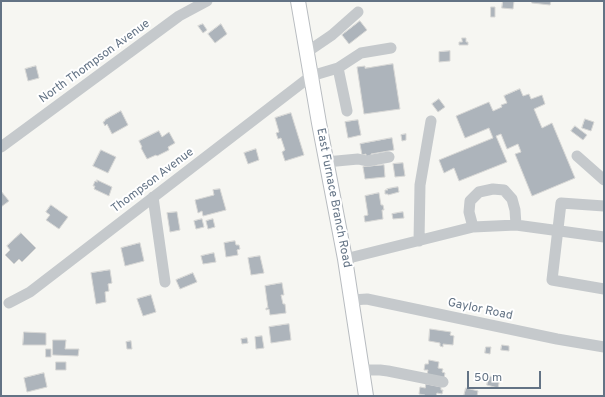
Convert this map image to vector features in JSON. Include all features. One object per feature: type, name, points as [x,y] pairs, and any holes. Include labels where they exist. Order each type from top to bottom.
[{"type":"main road","name":"East Furnace Branch Road","points":[[298,1],[352,300],[366,396]]},
{"type":"street","name":"North Thompson Avenue","points":[[1,147],[179,16],[207,1]]},
{"type":"street","points":[[307,52],[332,35],[358,12]]},
{"type":"street","points":[[311,76],[338,68],[361,53],[391,48]]},
{"type":"street","points":[[338,68],[347,111]]},
{"type":"street","name":"Thompson Avenue","points":[[9,303],[30,292],[311,76]]},
{"type":"street","points":[[419,241],[420,185],[431,121]]},
{"type":"street","points":[[577,156],[604,180]]},
{"type":"street","points":[[326,162],[358,159],[368,161],[389,157]]},
{"type":"street","points":[[473,227],[469,212],[470,201],[479,192],[493,189],[504,190],[512,198],[515,210],[516,225]]},
{"type":"street","points":[[153,197],[164,282]]},
{"type":"street","points":[[604,206],[561,203],[552,280],[604,289]]},
{"type":"street","points":[[345,260],[473,227],[516,225],[604,237]]},
{"type":"street","name":"Gaylor Road","points":[[352,300],[367,299],[604,348]]},
{"type":"street","points":[[362,370],[388,371],[443,382]]},
{"type":"building","points":[[503,1],[514,1],[513,9],[502,8]]},
{"type":"building","points":[[532,1],[551,1],[550,5],[532,3]]},
{"type":"building","points":[[491,7],[495,7],[495,17],[491,17]]},
{"type":"building","points":[[360,21],[367,30],[349,44],[342,35]]},
{"type":"building","points":[[203,24],[207,30],[203,33],[198,26]]},
{"type":"building","points":[[221,24],[227,34],[215,43],[208,34]]},
{"type":"building","points":[[462,38],[466,38],[468,45],[459,45],[459,42],[462,42]]},
{"type":"building","points":[[450,51],[450,61],[439,62],[439,52]]},
{"type":"building","points":[[393,64],[400,109],[364,114],[357,67],[365,66],[365,68]]},
{"type":"building","points":[[36,66],[39,78],[28,81],[25,69]]},
{"type":"building","points":[[520,89],[523,96],[529,94],[531,99],[542,95],[545,104],[534,109],[542,128],[552,123],[575,178],[532,196],[515,154],[521,152],[518,144],[507,149],[501,134],[496,136],[507,162],[459,181],[454,168],[444,173],[439,160],[493,138],[489,128],[465,138],[456,116],[489,102],[493,111],[502,107],[501,105],[507,103],[504,96]]},
{"type":"building","points":[[439,99],[445,107],[438,112],[432,104]]},
{"type":"building","points":[[121,111],[128,125],[112,134],[107,124],[105,126],[103,122]]},
{"type":"building","points":[[291,113],[304,155],[285,161],[282,152],[285,150],[281,138],[278,139],[276,133],[279,132],[275,118]]},
{"type":"building","points":[[585,119],[594,122],[591,131],[582,128]]},
{"type":"building","points":[[358,120],[361,135],[348,138],[345,122]]},
{"type":"building","points":[[575,126],[587,135],[583,140],[571,131]]},
{"type":"building","points":[[159,131],[162,137],[169,132],[175,143],[168,147],[169,150],[147,159],[139,141]]},
{"type":"building","points":[[406,134],[406,140],[402,141],[401,135]]},
{"type":"building","points":[[392,138],[394,150],[371,154],[371,157],[366,157],[366,154],[362,155],[360,144]]},
{"type":"building","points":[[256,149],[259,160],[248,164],[244,153]]},
{"type":"building","points":[[101,150],[116,157],[108,173],[93,166]]},
{"type":"building","points":[[403,163],[405,176],[395,177],[393,164]]},
{"type":"building","points":[[384,165],[385,177],[365,179],[363,167]]},
{"type":"building","points":[[97,180],[112,187],[109,196],[94,189],[95,186],[93,186]]},
{"type":"building","points":[[398,187],[399,192],[388,195],[385,194],[385,190]]},
{"type":"building","points":[[220,189],[226,210],[203,216],[202,211],[198,213],[195,200],[214,195],[213,190]]},
{"type":"building","points":[[1,191],[9,201],[1,207]]},
{"type":"building","points":[[379,193],[381,205],[383,205],[384,210],[382,210],[383,219],[365,222],[364,216],[368,215],[365,196]]},
{"type":"building","points":[[51,205],[68,217],[59,229],[46,220],[50,215],[46,212]]},
{"type":"building","points":[[177,212],[180,230],[170,232],[167,213]]},
{"type":"building","points":[[403,212],[404,218],[393,219],[392,214]]},
{"type":"building","points":[[202,219],[204,227],[196,229],[194,221]]},
{"type":"building","points":[[213,219],[215,227],[208,229],[206,221]]},
{"type":"building","points":[[21,233],[36,248],[22,262],[19,259],[14,264],[5,255],[10,250],[7,246]]},
{"type":"building","points":[[235,241],[236,245],[239,245],[240,249],[237,250],[238,255],[226,257],[224,243]]},
{"type":"building","points":[[140,243],[144,261],[125,266],[121,248]]},
{"type":"building","points":[[214,253],[216,262],[203,264],[201,256]]},
{"type":"building","points":[[260,256],[264,273],[251,275],[248,258]]},
{"type":"building","points":[[110,270],[112,283],[108,284],[109,291],[105,292],[106,302],[96,304],[91,273]]},
{"type":"building","points":[[193,273],[197,282],[180,289],[176,280]]},
{"type":"building","points":[[282,283],[284,295],[281,295],[283,304],[285,304],[286,313],[270,315],[269,309],[266,310],[266,308],[268,308],[265,286]]},
{"type":"building","points":[[151,295],[156,312],[143,316],[137,299]]},
{"type":"building","points":[[289,324],[291,340],[271,343],[269,327]]},
{"type":"building","points":[[430,329],[451,332],[450,335],[454,336],[453,345],[443,344],[443,347],[440,346],[440,343],[429,341]]},
{"type":"building","points":[[24,332],[46,333],[46,345],[23,345]]},
{"type":"building","points":[[262,336],[264,348],[256,349],[255,337]]},
{"type":"building","points":[[247,338],[248,343],[242,344],[241,339]]},
{"type":"building","points":[[53,340],[66,340],[65,349],[79,349],[78,356],[53,355]]},
{"type":"building","points":[[131,341],[132,349],[127,349],[126,342]]},
{"type":"building","points":[[502,345],[509,346],[509,351],[501,350]]},
{"type":"building","points":[[486,347],[491,347],[490,354],[485,353]]},
{"type":"building","points":[[46,349],[51,349],[51,357],[46,357]]},
{"type":"building","points":[[429,360],[439,362],[438,368],[443,369],[442,372],[445,373],[444,378],[427,374],[428,370],[424,370],[425,364],[428,364]]},
{"type":"building","points":[[56,362],[66,362],[66,370],[56,370]]},
{"type":"building","points":[[44,373],[47,387],[27,392],[24,378]]},
{"type":"building","points":[[489,376],[500,378],[498,388],[487,385]]},
{"type":"building","points":[[426,384],[441,387],[441,390],[443,390],[442,394],[437,393],[436,396],[424,396],[425,395],[419,394],[420,387],[425,388]]},
{"type":"building","points":[[466,388],[478,391],[477,396],[464,396]]}]
